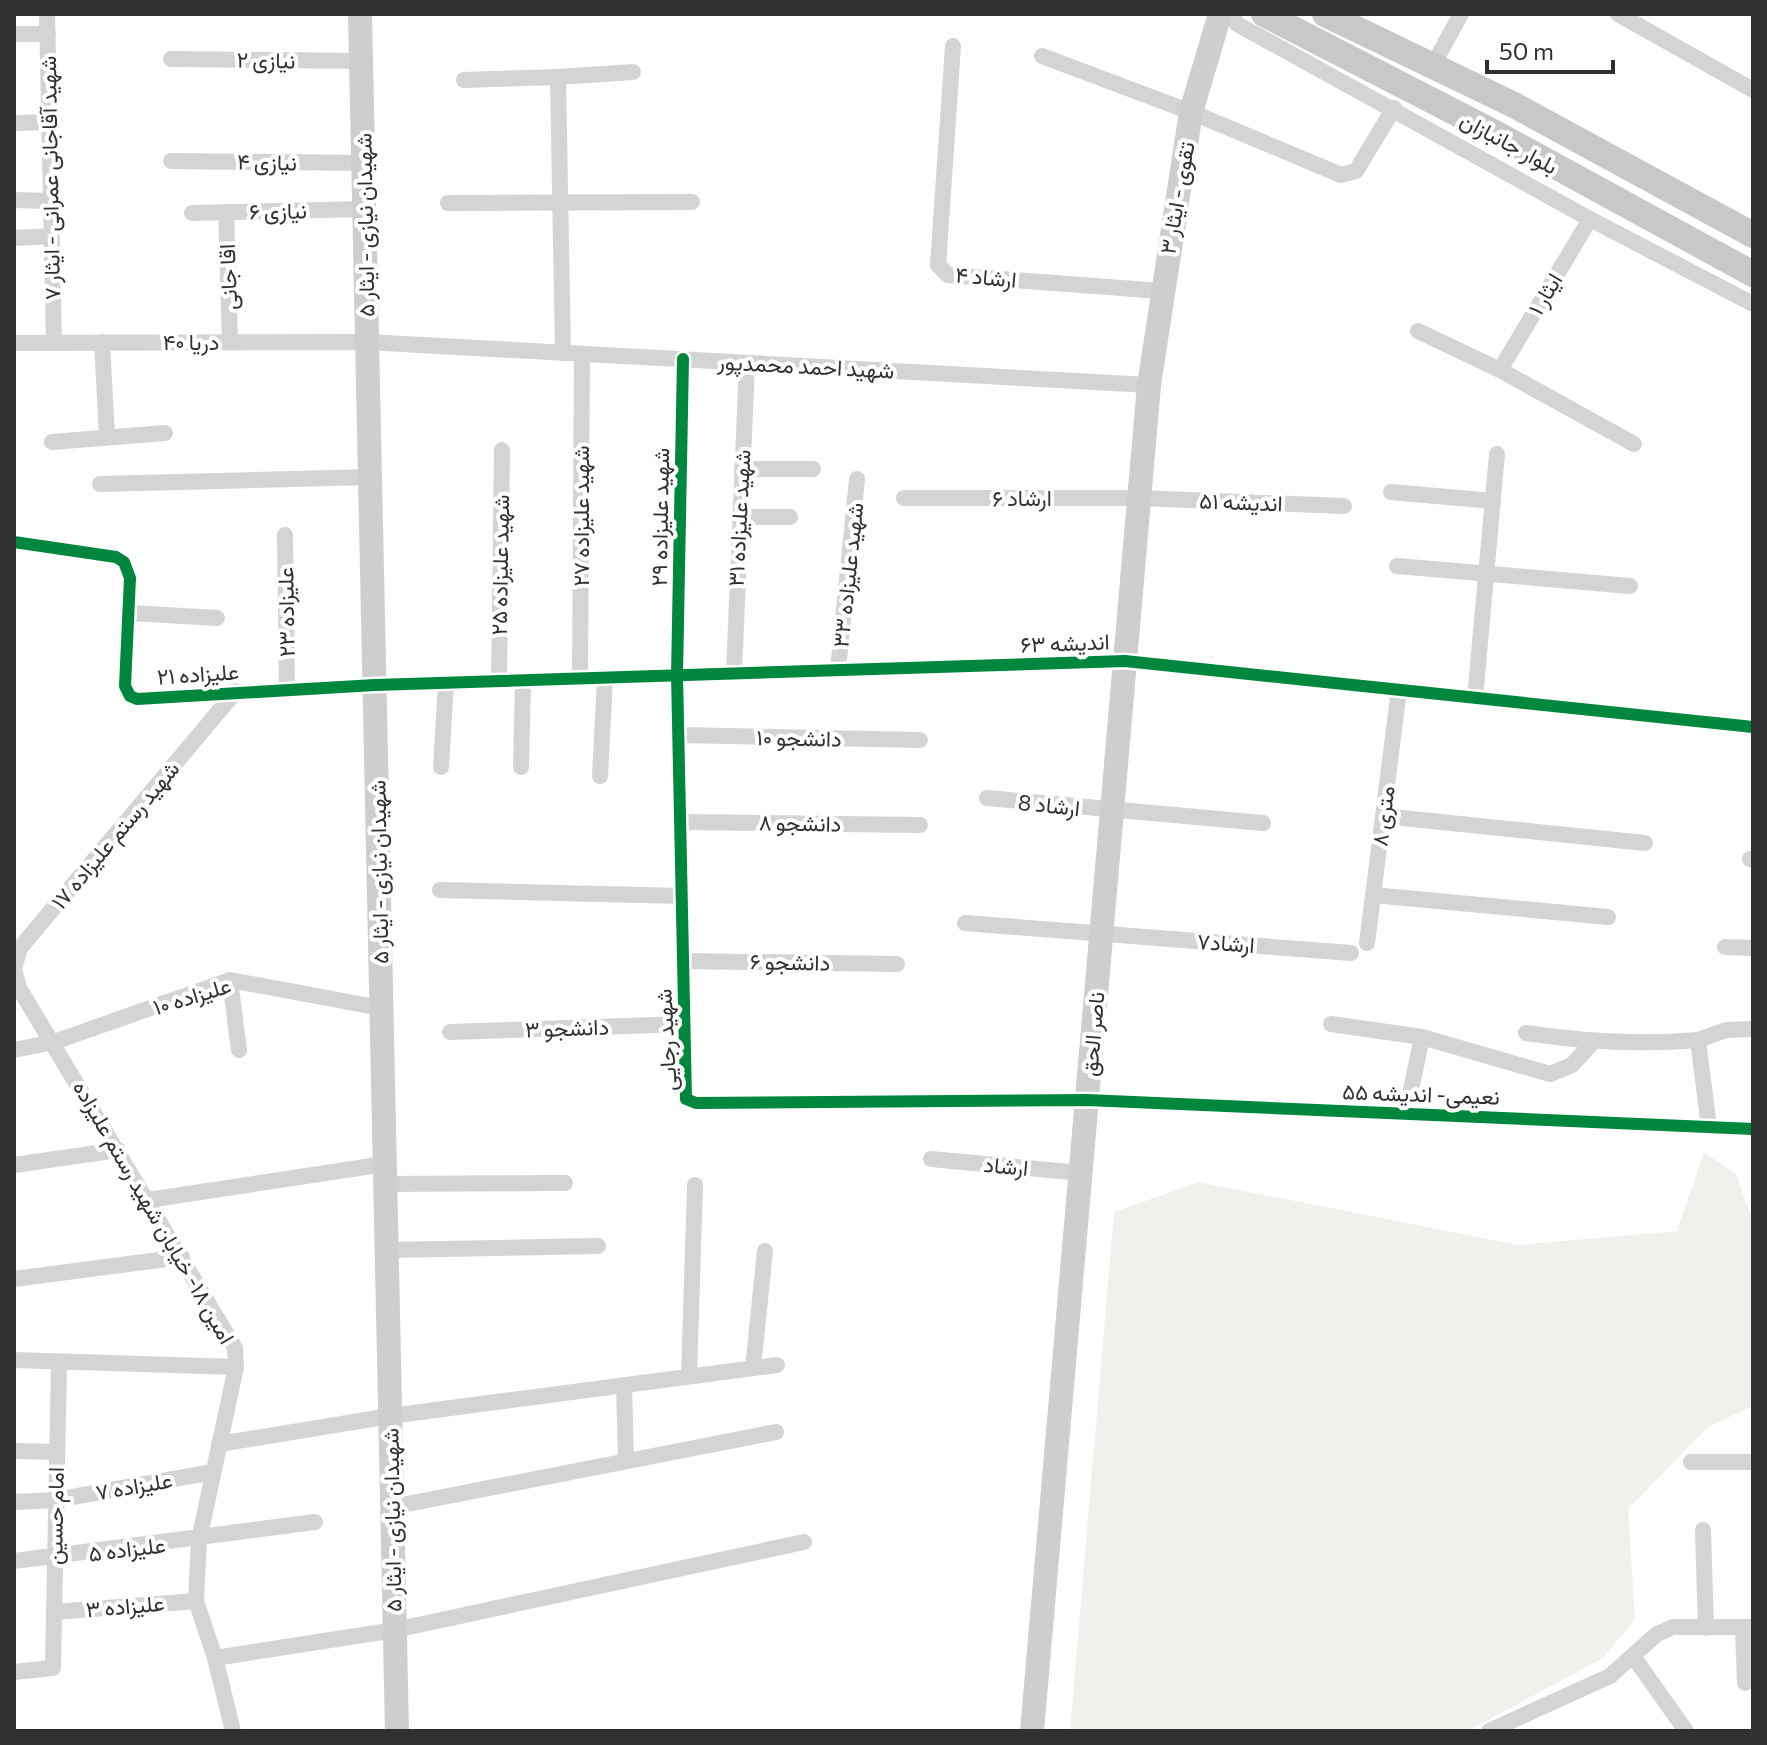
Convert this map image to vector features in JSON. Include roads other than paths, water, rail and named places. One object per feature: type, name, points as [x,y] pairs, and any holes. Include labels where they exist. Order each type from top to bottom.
[{"type":"main road","name":"بلوار جانبازان","points":[[1264,14],[1493,132],[1753,274]]},
{"type":"main road","name":"بلوار جانبازان","points":[[1325,14],[1514,105],[1752,232]]},
{"type":"main road","points":[[1493,132],[1504,132],[1513,125],[1516,115],[1514,105]]},
{"type":"main road","points":[[1550,165],[1549,148],[1554,142],[1571,136]]},
{"type":"street","name":"شهید آقاجانی عمرانی - ایثار ۷","points":[[47,14],[54,343]]},
{"type":"street","name":"شهیدان نیازی - ایثار ۵","points":[[360,14],[397,1731]]},
{"type":"street","name":"تقوی - ایثار ۳","points":[[1149,385],[1161,291],[1191,112],[1220,14]]},
{"type":"street","points":[[1231,14],[1237,24],[1590,219],[1753,304]]},
{"type":"street","points":[[1432,67],[1461,14]]},
{"type":"street","points":[[1618,14],[1753,90]]},
{"type":"street","points":[[14,34],[48,34]]},
{"type":"street","name":"ارشاد ۴","points":[[953,46],[938,265],[941,271],[948,275],[1161,291]]},
{"type":"street","points":[[1042,56],[1191,112],[1341,175],[1350,175],[1394,108]]},
{"type":"street","name":"نیازی ۲","points":[[171,59],[361,61]]},
{"type":"street","points":[[464,80],[633,72]]},
{"type":"street","points":[[558,77],[563,353]]},
{"type":"street","points":[[14,123],[49,122]]},
{"type":"street","name":"نیازی ۴","points":[[171,161],[363,163]]},
{"type":"street","points":[[14,200],[51,201]]},
{"type":"street","points":[[448,203],[561,200],[692,202]]},
{"type":"street","name":"نیازی ۶","points":[[192,213],[364,209]]},
{"type":"street","name":"اقا جانی","points":[[226,212],[230,342]]},
{"type":"street","name":"ایثار ۱","points":[[1500,370],[1590,219]]},
{"type":"street","points":[[14,238],[52,236]]},
{"type":"street","points":[[1418,331],[1500,370],[1634,444]]},
{"type":"street","points":[[102,342],[107,437]]},
{"type":"street","name":"شهید احمد محمدپور","points":[[367,342],[1149,385]]},
{"type":"street","name":"دریا ۴۰","points":[[14,343],[367,342]]},
{"type":"street","name":"شهید علیزاده ۲۷","points":[[580,678],[582,354]]},
{"type":"street","name":"شهید علیزاده ۲۹","points":[[677,675],[683,359]]},
{"type":"street","name":"شهید علیزاده ۳۱","points":[[734,673],[747,363]]},
{"type":"street","name":"ناصر الحق","points":[[1032,1731],[1149,385]]},
{"type":"street","points":[[52,442],[165,433]]},
{"type":"street","name":"شهید علیزاده ۲۵","points":[[499,681],[502,450]]},
{"type":"street","points":[[1475,698],[1497,454]]},
{"type":"street","points":[[742,469],[813,469]]},
{"type":"street","points":[[100,484],[370,477]]},
{"type":"street","name":"شهید علیزاده ۳۳","points":[[838,670],[857,479]]},
{"type":"street","points":[[1391,492],[1493,501]]},
{"type":"street","name":"ارشاد ۶","points":[[904,498],[1139,498]]},
{"type":"street","name":"اندیشه ۵۱","points":[[1139,498],[1344,506]]},
{"type":"street","points":[[739,517],[790,517]]},
{"type":"street","name":"علیزاده ۲۳","points":[[285,535],[287,689]]},
{"type":"street","name":"علیزاده ۲۱","points":[[14,542],[121,559],[129,572],[130,613],[125,686],[130,696],[375,685]]},
{"type":"street","points":[[1397,566],[1630,586]]},
{"type":"street","points":[[130,613],[217,618]]},
{"type":"street","name":"اندیشه ۶۳","points":[[375,685],[1125,661],[1753,727]]},
{"type":"street","name":"شهید رجایی","points":[[677,675],[686,1099],[696,1103],[1087,1100]]},
{"type":"street","points":[[600,776],[605,678]]},
{"type":"street","points":[[521,767],[523,680]]},
{"type":"street","points":[[441,767],[446,683]]},
{"type":"street","name":"۸ متری","points":[[1367,943],[1399,690]]},
{"type":"street","name":"۱۷ شهید رستم علیزاده","points":[[16,987],[14,969],[20,948],[236,691]]},
{"type":"street","name":"دانشجو ۱۰","points":[[678,735],[920,740]]},
{"type":"street","name":"ارشاد 8","points":[[987,798],[1112,812],[1263,823]]},
{"type":"street","points":[[1383,816],[1645,843]]},
{"type":"street","name":"دانشجو ۸","points":[[680,822],[920,825]]},
{"type":"street","points":[[440,890],[681,896]]},
{"type":"street","points":[[1373,895],[1608,917]]},
{"type":"street","name":"ارشاد۷","points":[[965,923],[1351,953]]},
{"type":"street","points":[[1725,947],[1753,948]]},
{"type":"street","name":"دانشجو ۶","points":[[683,961],[897,964]]},
{"type":"street","points":[[230,980],[239,1050]]},
{"type":"street","name":"علیزاده ۱۰","points":[[14,1050],[54,1042],[230,980],[381,1008]]},
{"type":"street","name":"امین ۱۸- خيابان شهيد رستم عليزاده","points":[[16,987],[54,1042],[235,1348],[236,1367],[199,1540],[196,1601],[215,1658],[233,1731]]},
{"type":"street","name":"دانشجو ۳","points":[[450,1032],[684,1024]]},
{"type":"street","points":[[1331,1024],[1422,1037],[1550,1074],[1572,1065],[1592,1043]]},
{"type":"street","points":[[1526,1033],[1592,1043],[1643,1045],[1698,1040],[1719,1032],[1753,1029]]},
{"type":"street","points":[[1406,1114],[1422,1037]]},
{"type":"street","points":[[1698,1040],[1709,1127]]},
{"type":"street","name":"نعیمی- اندیشه ۵۵","points":[[1087,1100],[1753,1129]]},
{"type":"street","points":[[14,1165],[118,1150]]},
{"type":"street","name":"ارشاد","points":[[931,1159],[1081,1173]]},
{"type":"street","points":[[148,1200],[385,1174],[565,1183]]},
{"type":"street","points":[[689,1376],[695,1185]]},
{"type":"street","points":[[386,1250],[598,1246]]},
{"type":"street","points":[[753,1368],[765,1251]]},
{"type":"street","points":[[14,1279],[182,1257]]},
{"type":"street","points":[[14,1360],[59,1364],[236,1367]]},
{"type":"street","name":"امام حسین","points":[[14,1672],[53,1668],[59,1364]]},
{"type":"street","points":[[219,1444],[390,1416],[777,1365]]},
{"type":"street","points":[[624,1385],[626,1461]]},
{"type":"street","points":[[392,1507],[776,1432]]},
{"type":"street","points":[[14,1451],[56,1452]]},
{"type":"street","points":[[1691,1462],[1753,1462]]},
{"type":"street","name":"علیزاده ۷","points":[[14,1502],[55,1500],[213,1472]]},
{"type":"street","name":"علیزاده ۵","points":[[14,1561],[199,1540],[315,1522]]},
{"type":"street","points":[[1703,1530],[1706,1628]]},
{"type":"street","points":[[215,1658],[395,1630],[804,1542]]},
{"type":"street","name":"علیزاده ۳","points":[[54,1612],[196,1601]]},
{"type":"street","points":[[1489,1731],[1610,1676],[1657,1634],[1673,1627],[1748,1628],[1745,1683]]},
{"type":"street","points":[[1633,1656],[1681,1730]]}]
